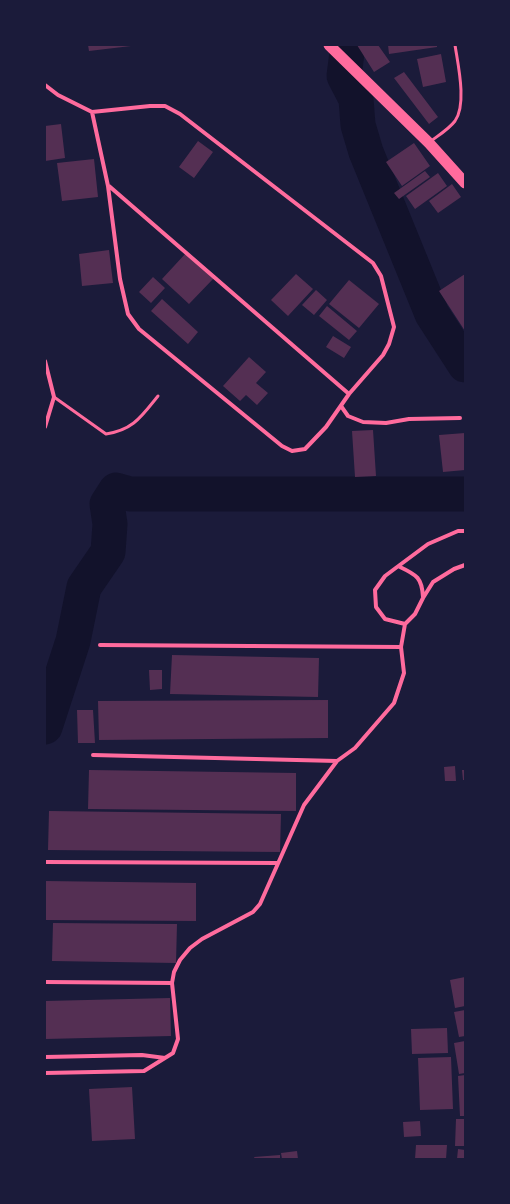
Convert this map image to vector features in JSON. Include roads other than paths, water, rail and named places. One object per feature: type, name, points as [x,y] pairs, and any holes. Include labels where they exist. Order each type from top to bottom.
[{"type":"highway","points":[[329,45],[357,71],[428,143],[465,183]]},
{"type":"street","points":[[45,84],[58,95],[92,112],[150,106],[165,106],[180,114],[373,263],[381,276],[394,327],[389,344],[383,355],[348,394],[326,427],[305,449],[292,451],[282,446],[139,329],[128,314],[120,279],[108,186],[92,112]]},
{"type":"street","points":[[108,186],[348,394]]},
{"type":"street","points":[[45,361],[54,397],[45,427]]},
{"type":"street","points":[[341,406],[348,416],[363,422],[386,423],[409,419],[460,418]]},
{"type":"street","points":[[405,624],[385,619],[376,607],[375,590],[385,576],[400,567],[428,544],[458,531],[465,531]]},
{"type":"street","points":[[45,1073],[144,1071],[173,1053],[178,1039],[172,983],[174,972],[180,960],[190,948],[213,933],[253,912],[260,904],[304,805],[337,761],[355,748],[394,703],[404,673],[401,647],[405,624],[415,614],[423,598],[434,582],[454,569],[465,565]]},
{"type":"street","points":[[400,567],[413,573],[422,583],[423,598]]},
{"type":"street","points":[[100,645],[401,647]]},
{"type":"street","points":[[93,755],[337,761]]},
{"type":"street","points":[[45,862],[277,863]]},
{"type":"street","points":[[45,982],[172,983]]},
{"type":"street","points":[[45,1057],[142,1055],[166,1058]]},
{"type":"lane","points":[[428,143],[456,120],[460,106],[461,86],[455,45]]},
{"type":"lane","points":[[54,397],[106,434],[119,432],[137,422],[158,396]]},
{"type":"waterway","points":[[348,45],[344,76],[356,99],[358,125],[366,152],[432,314],[465,365]]},
{"type":"waterway","points":[[45,727],[73,641],[84,587],[108,552],[110,524],[107,504],[116,490],[130,494],[465,494]]}]
